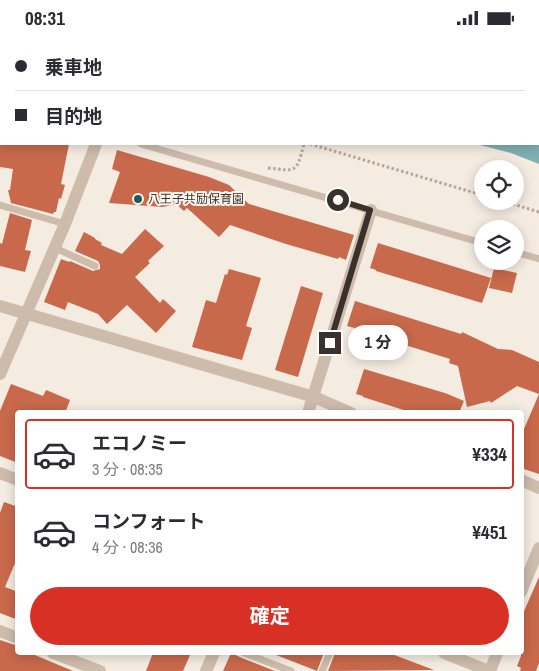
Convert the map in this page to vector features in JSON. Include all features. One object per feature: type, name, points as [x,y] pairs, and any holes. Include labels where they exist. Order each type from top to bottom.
[{"type":"street","points":[[0,374],[55,248],[96,145]]},
{"type":"street","points":[[309,410],[370,210]]},
{"type":"street","points":[[0,305],[314,397],[344,410]]},
{"type":"street","points":[[0,473],[15,479]]},
{"type":"street","points":[[524,482],[539,487]]},
{"type":"street","points":[[524,585],[538,554]]},
{"type":"street","points":[[0,631],[15,637]]},
{"type":"street","points":[[58,655],[100,671]]},
{"type":"street","points":[[206,671],[213,655]]},
{"type":"street","points":[[449,655],[490,671],[496,655]]},
{"type":"lane","points":[[144,145],[474,241]]},
{"type":"lane","points":[[0,205],[65,224]]},
{"type":"lane","points":[[55,248],[95,266]]},
{"type":"lane","points":[[524,255],[539,259]]},
{"type":"lane","points":[[249,655],[291,671]]},
{"type":"lane","points":[[322,671],[329,655]]},
{"type":"path","points":[[260,167],[291,170],[296,168],[304,145]]},
{"type":"path","points":[[313,145],[474,193]]},
{"type":"path","points":[[524,207],[539,212]]},
{"type":"water","points":[[480,145],[539,145],[539,164],[511,153]]},
{"type":"building","points":[[0,145],[69,145],[61,184],[65,185],[61,199],[59,198],[56,212],[53,214],[11,203],[8,190],[10,190],[13,169],[0,167]]},
{"type":"building","points":[[117,150],[209,177],[229,185],[249,204],[354,235],[346,260],[286,244],[230,225],[219,237],[187,208],[184,211],[176,204],[163,207],[109,203],[120,172],[112,169]]},
{"type":"building","points":[[10,213],[32,220],[25,250],[31,251],[25,272],[0,266],[0,243],[2,244]]},
{"type":"building","points":[[145,229],[164,246],[135,277],[160,303],[163,299],[176,311],[156,333],[127,305],[107,324],[98,314],[68,302],[65,310],[44,302],[61,259],[93,271],[100,269],[98,261],[75,251],[84,232],[102,243],[101,245],[122,254]]},
{"type":"building","points":[[378,243],[491,278],[482,303],[370,268]]},
{"type":"building","points":[[229,269],[261,278],[246,326],[252,328],[242,360],[192,347],[206,300],[216,303],[225,274],[227,275]]},
{"type":"building","points":[[494,270],[517,273],[512,293],[489,288]]},
{"type":"building","points":[[301,286],[323,293],[298,377],[275,370]]},
{"type":"building","points":[[355,301],[461,334],[462,332],[498,349],[512,350],[539,362],[539,394],[517,386],[491,403],[490,401],[467,407],[458,366],[449,363],[450,359],[347,326]]},
{"type":"building","points":[[364,369],[445,393],[464,401],[460,410],[404,410],[356,394]]},
{"type":"building","points":[[11,384],[43,396],[46,390],[70,400],[66,410],[15,410],[15,462],[0,456],[0,411]]},
{"type":"building","points":[[539,394],[539,474],[524,469],[524,429]]},
{"type":"building","points":[[4,502],[15,506],[15,563],[5,587],[15,591],[15,619],[0,613],[0,513]]},
{"type":"building","points":[[539,577],[539,663],[536,671],[520,671],[521,668],[517,666],[521,655],[524,655],[524,611]]},
{"type":"building","points":[[0,640],[15,645],[15,655],[35,655],[73,671],[0,671]]},
{"type":"building","points":[[152,655],[190,655],[183,671],[146,671]]},
{"type":"building","points":[[230,655],[235,655],[275,671],[223,671]]},
{"type":"building","points":[[276,655],[323,655],[317,671]]},
{"type":"building","points":[[334,655],[394,655],[434,670],[328,671]]},
{"type":"place","name":"八王子共励保育園","points":[[138,199]]},
{"type":"route","points":[[330,343],[370,210],[338,200]]}]
